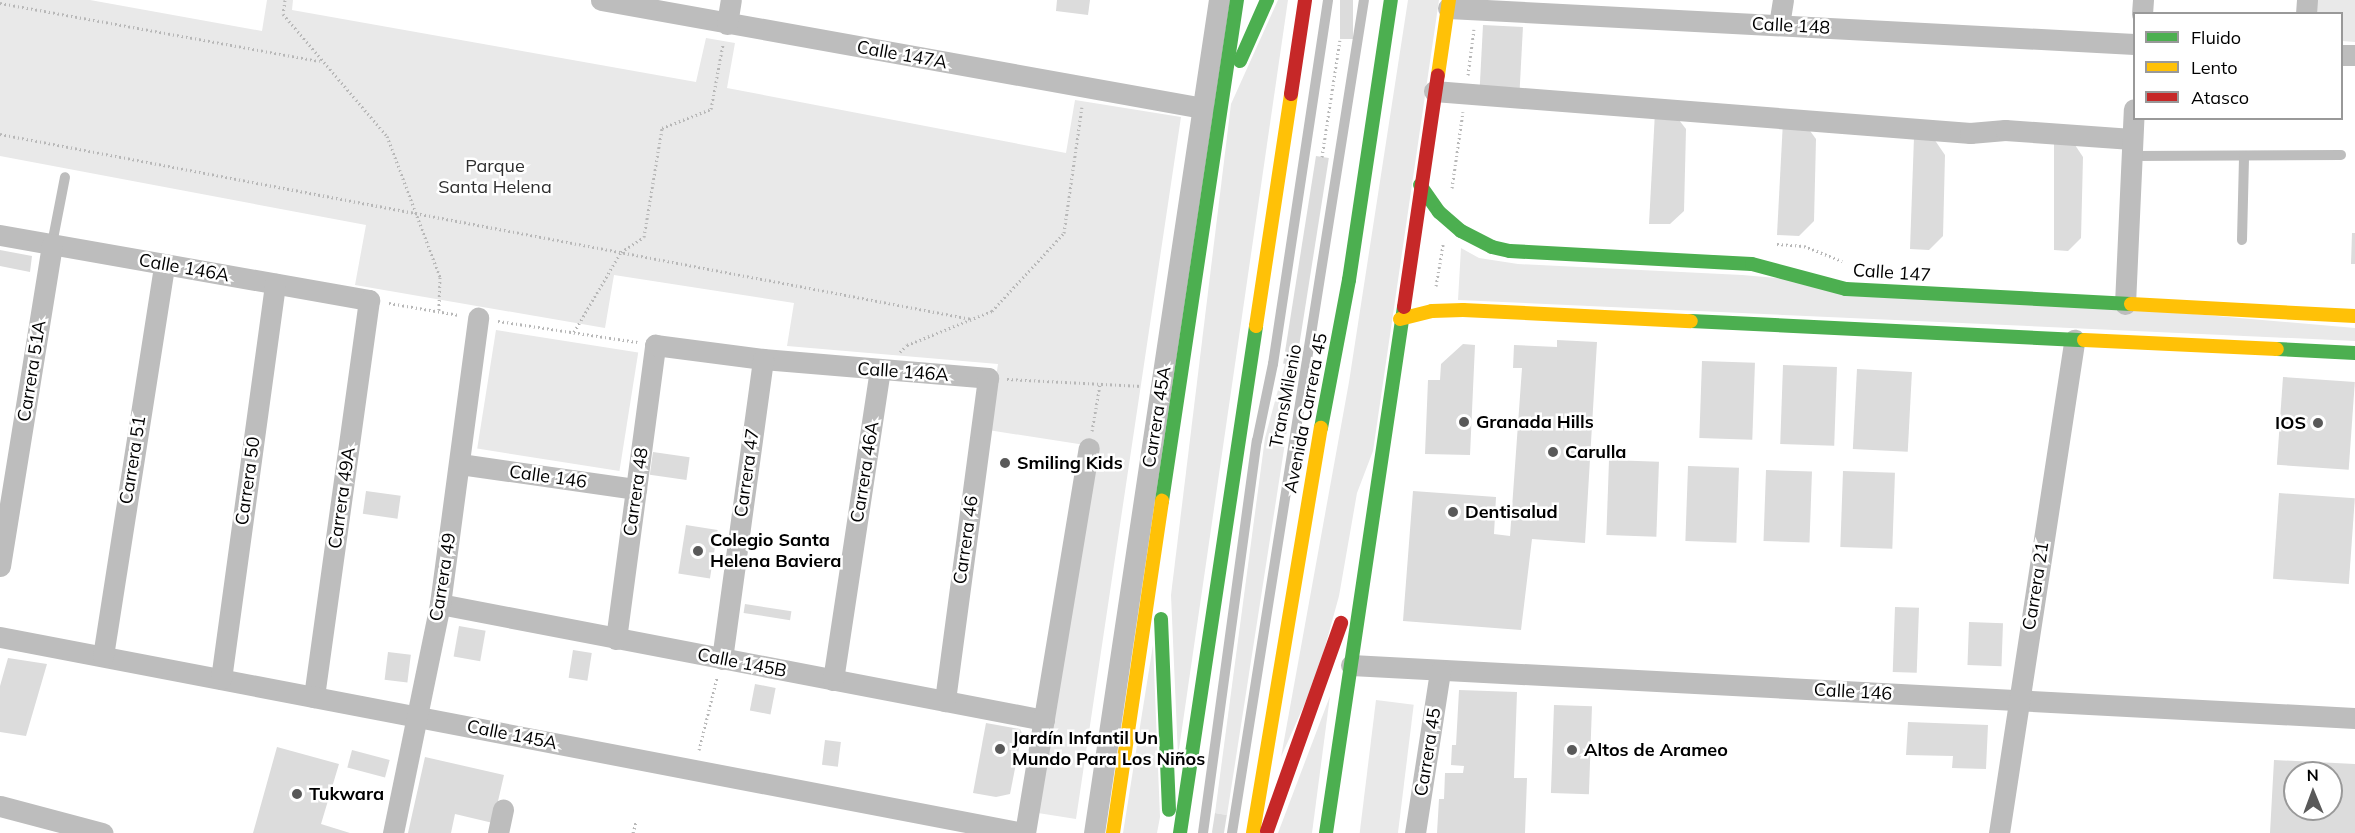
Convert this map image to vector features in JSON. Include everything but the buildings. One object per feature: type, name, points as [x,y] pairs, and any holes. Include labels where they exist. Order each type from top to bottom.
[{"type":"main road","points":[[1113,833],[1157,552],[1211,112],[1237,0]]},
{"type":"main road","points":[[1211,112],[1267,0]]},
{"type":"main road","points":[[1180,833],[1305,0]]},
{"type":"main road","name":"Avenida Carrera 45","points":[[1253,833],[1308,494],[1348,288],[1391,0]]},
{"type":"main road","points":[[1326,833],[1448,4]]},
{"type":"main road","name":"Calle 147","points":[[1420,184],[1447,219],[1480,242],[1510,251],[1752,264],[1846,289],[2355,316]]},
{"type":"main road","points":[[1400,319],[1432,310],[2355,353]]},
{"type":"main road","points":[[1266,833],[1332,652],[1369,530]]},
{"type":"main road","points":[[1157,552],[1170,833]]},
{"type":"street","name":"Calle 147A","points":[[601,0],[1211,112]]},
{"type":"street","points":[[727,24],[731,0]]},
{"type":"street","name":"Carrera 45A","points":[[1094,833],[1211,112],[1219,0]]},
{"type":"street","points":[[1779,25],[1783,0]]},
{"type":"street","name":"Calle 148","points":[[1448,4],[1623,9],[1779,25],[2133,44]]},
{"type":"street","points":[[1434,91],[1970,133],[2005,130],[2132,147]]},
{"type":"street","points":[[2125,304],[2133,120]]},
{"type":"street","name":"Calle 146A","points":[[0,235],[369,300]]},
{"type":"street","name":"Carrera 51A","points":[[0,566],[4,525],[52,244]]},
{"type":"street","name":"Carrera 51","points":[[103,656],[164,265]]},
{"type":"street","name":"Carrera 50","points":[[221,679],[275,284]]},
{"type":"street","name":"Carrera 49A","points":[[314,697],[369,300]]},
{"type":"street","name":"Carrera 49","points":[[393,833],[440,604],[478,318]]},
{"type":"street","name":"Carrera 21","points":[[1999,833],[2074,340]]},
{"type":"street","name":"Calle 146A","points":[[655,345],[880,371],[988,378]]},
{"type":"street","name":"Carrera 48","points":[[616,639],[655,345]]},
{"type":"street","name":"Carrera 47","points":[[722,659],[763,359]]},
{"type":"street","name":"Carrera 46A","points":[[833,680],[880,371]]},
{"type":"street","name":"Carrera 46","points":[[945,701],[988,378]]},
{"type":"street","points":[[1024,833],[1089,448]]},
{"type":"street","name":"Calle 146","points":[[460,464],[636,489]]},
{"type":"street","name":"Calle 145B","points":[[440,604],[1044,720]]},
{"type":"street","name":"Calle 145A","points":[[0,637],[1024,833]]},
{"type":"street","name":"Calle 146","points":[[1351,665],[2355,718]]},
{"type":"street","name":"Carrera 45","points":[[1415,833],[1440,671]]},
{"type":"street","points":[[0,806],[102,833]]},
{"type":"street","points":[[498,833],[503,810]]},
{"type":"lane","name":"TransMilenio","points":[[1203,833],[1257,441],[1273,364],[1328,0]]},
{"type":"lane","name":"TransMilenio","points":[[1232,833],[1365,0]]},
{"type":"lane","points":[[2132,147],[2244,156],[2341,155]]},
{"type":"lane","points":[[2242,240],[2244,156]]},
{"type":"lane","name":"Carrera 51A","points":[[52,244],[65,177]]},
{"type":"path","points":[[285,0],[283,14],[387,136],[440,276],[439,311]]},
{"type":"path","points":[[0,3],[321,61]]},
{"type":"path","points":[[574,332],[621,252],[644,237],[662,128],[711,109],[727,24]]},
{"type":"path","points":[[1322,157],[1340,40]]},
{"type":"path","points":[[880,371],[906,345],[992,311],[1064,233],[1084,87]]},
{"type":"path","points":[[0,134],[972,320]]},
{"type":"path","points":[[1432,310],[1447,219]]},
{"type":"path","points":[[369,300],[655,345]]},
{"type":"path","points":[[988,378],[1151,387]]},
{"type":"path","points":[[1089,448],[1100,384]]},
{"type":"path","points":[[695,770],[722,659]]},
{"type":"path","points":[[633,833],[636,822]]},
{"type":"green space","name":"Parque Santa Helena","points":[[0,0],[90,0],[262,31],[267,0],[293,0],[292,10],[696,82],[706,38],[735,43],[727,88],[1066,153],[1075,100],[1181,117],[1076,819],[1038,813],[1098,447],[988,430],[998,364],[787,346],[794,303],[614,275],[605,328],[355,285],[366,225],[0,156]]},
{"type":"green space","points":[[1278,0],[1288,0],[1178,756],[1171,595],[1231,104]]},
{"type":"green space","points":[[1408,0],[1439,0],[1373,451],[1357,493],[1339,596],[1317,676],[1281,757],[1349,382]]},
{"type":"green space","points":[[2315,0],[2355,0],[2355,42],[2343,41],[2343,12],[2314,12]]},
{"type":"green space","points":[[1461,248],[1479,258],[1518,264],[1742,275],[2355,328],[2355,341],[1458,300]]},
{"type":"green space","points":[[496,330],[638,353],[619,471],[477,449]]},
{"type":"green space","points":[[1285,364],[1297,366],[1227,815],[1215,813],[1265,438]]},
{"type":"green space","points":[[1153,645],[1160,817],[1157,833],[1123,833]]},
{"type":"green space","points":[[1330,696],[1312,833],[1278,833]]},
{"type":"green space","points":[[1376,700],[1414,705],[1398,833],[1360,833]]},
{"type":"traffic: fast","points":[[1162,501],[1237,0]]},
{"type":"traffic: fast","points":[[1240,61],[1267,0]]},
{"type":"traffic: fast","points":[[1321,428],[1349,280],[1391,0]]},
{"type":"traffic: fast","points":[[1420,185],[1439,212],[1461,231],[1492,247],[1510,251],[1752,264],[1846,289],[2131,304]]},
{"type":"traffic: fast","points":[[1326,833],[1404,307]]},
{"type":"traffic: fast","points":[[1691,321],[2084,340]]},
{"type":"traffic: fast","points":[[1180,833],[1256,326]]},
{"type":"traffic: fast","points":[[2277,349],[2355,353]]},
{"type":"traffic: fast","points":[[1161,619],[1169,810]]},
{"type":"traffic: slow","points":[[1438,75],[1449,0]]},
{"type":"traffic: slow","points":[[1256,326],[1291,94]]},
{"type":"traffic: slow","points":[[2131,304],[2355,316]]},
{"type":"traffic: slow","points":[[1400,319],[1432,311],[1463,310],[1691,321]]},
{"type":"traffic: slow","points":[[2084,340],[2277,349]]},
{"type":"traffic: slow","points":[[1253,833],[1321,428]]},
{"type":"traffic: slow","points":[[1113,833],[1162,501]]},
{"type":"traffic: jam","points":[[1291,94],[1305,0]]},
{"type":"traffic: jam","points":[[1404,307],[1438,75]]},
{"type":"traffic: jam","points":[[1267,831],[1341,623]]},
{"type":"place","name":"Granada Hills","points":[[1464,422]]},
{"type":"place","name":"IOS","points":[[2318,423]]},
{"type":"place","name":"Carulla","points":[[1553,452]]},
{"type":"place","name":"Smiling Kids","points":[[1005,463]]},
{"type":"place","name":"Dentisalud","points":[[1453,512]]},
{"type":"place","name":"Colegio Santa Helena Baviera","points":[[698,551]]},
{"type":"place","name":"Jardín Infantil Un Mundo Para Los Niños","points":[[1000,749]]},
{"type":"place","name":"Altos de Arameo","points":[[1572,750]]},
{"type":"place","name":"Tukwara","points":[[297,794]]}]
